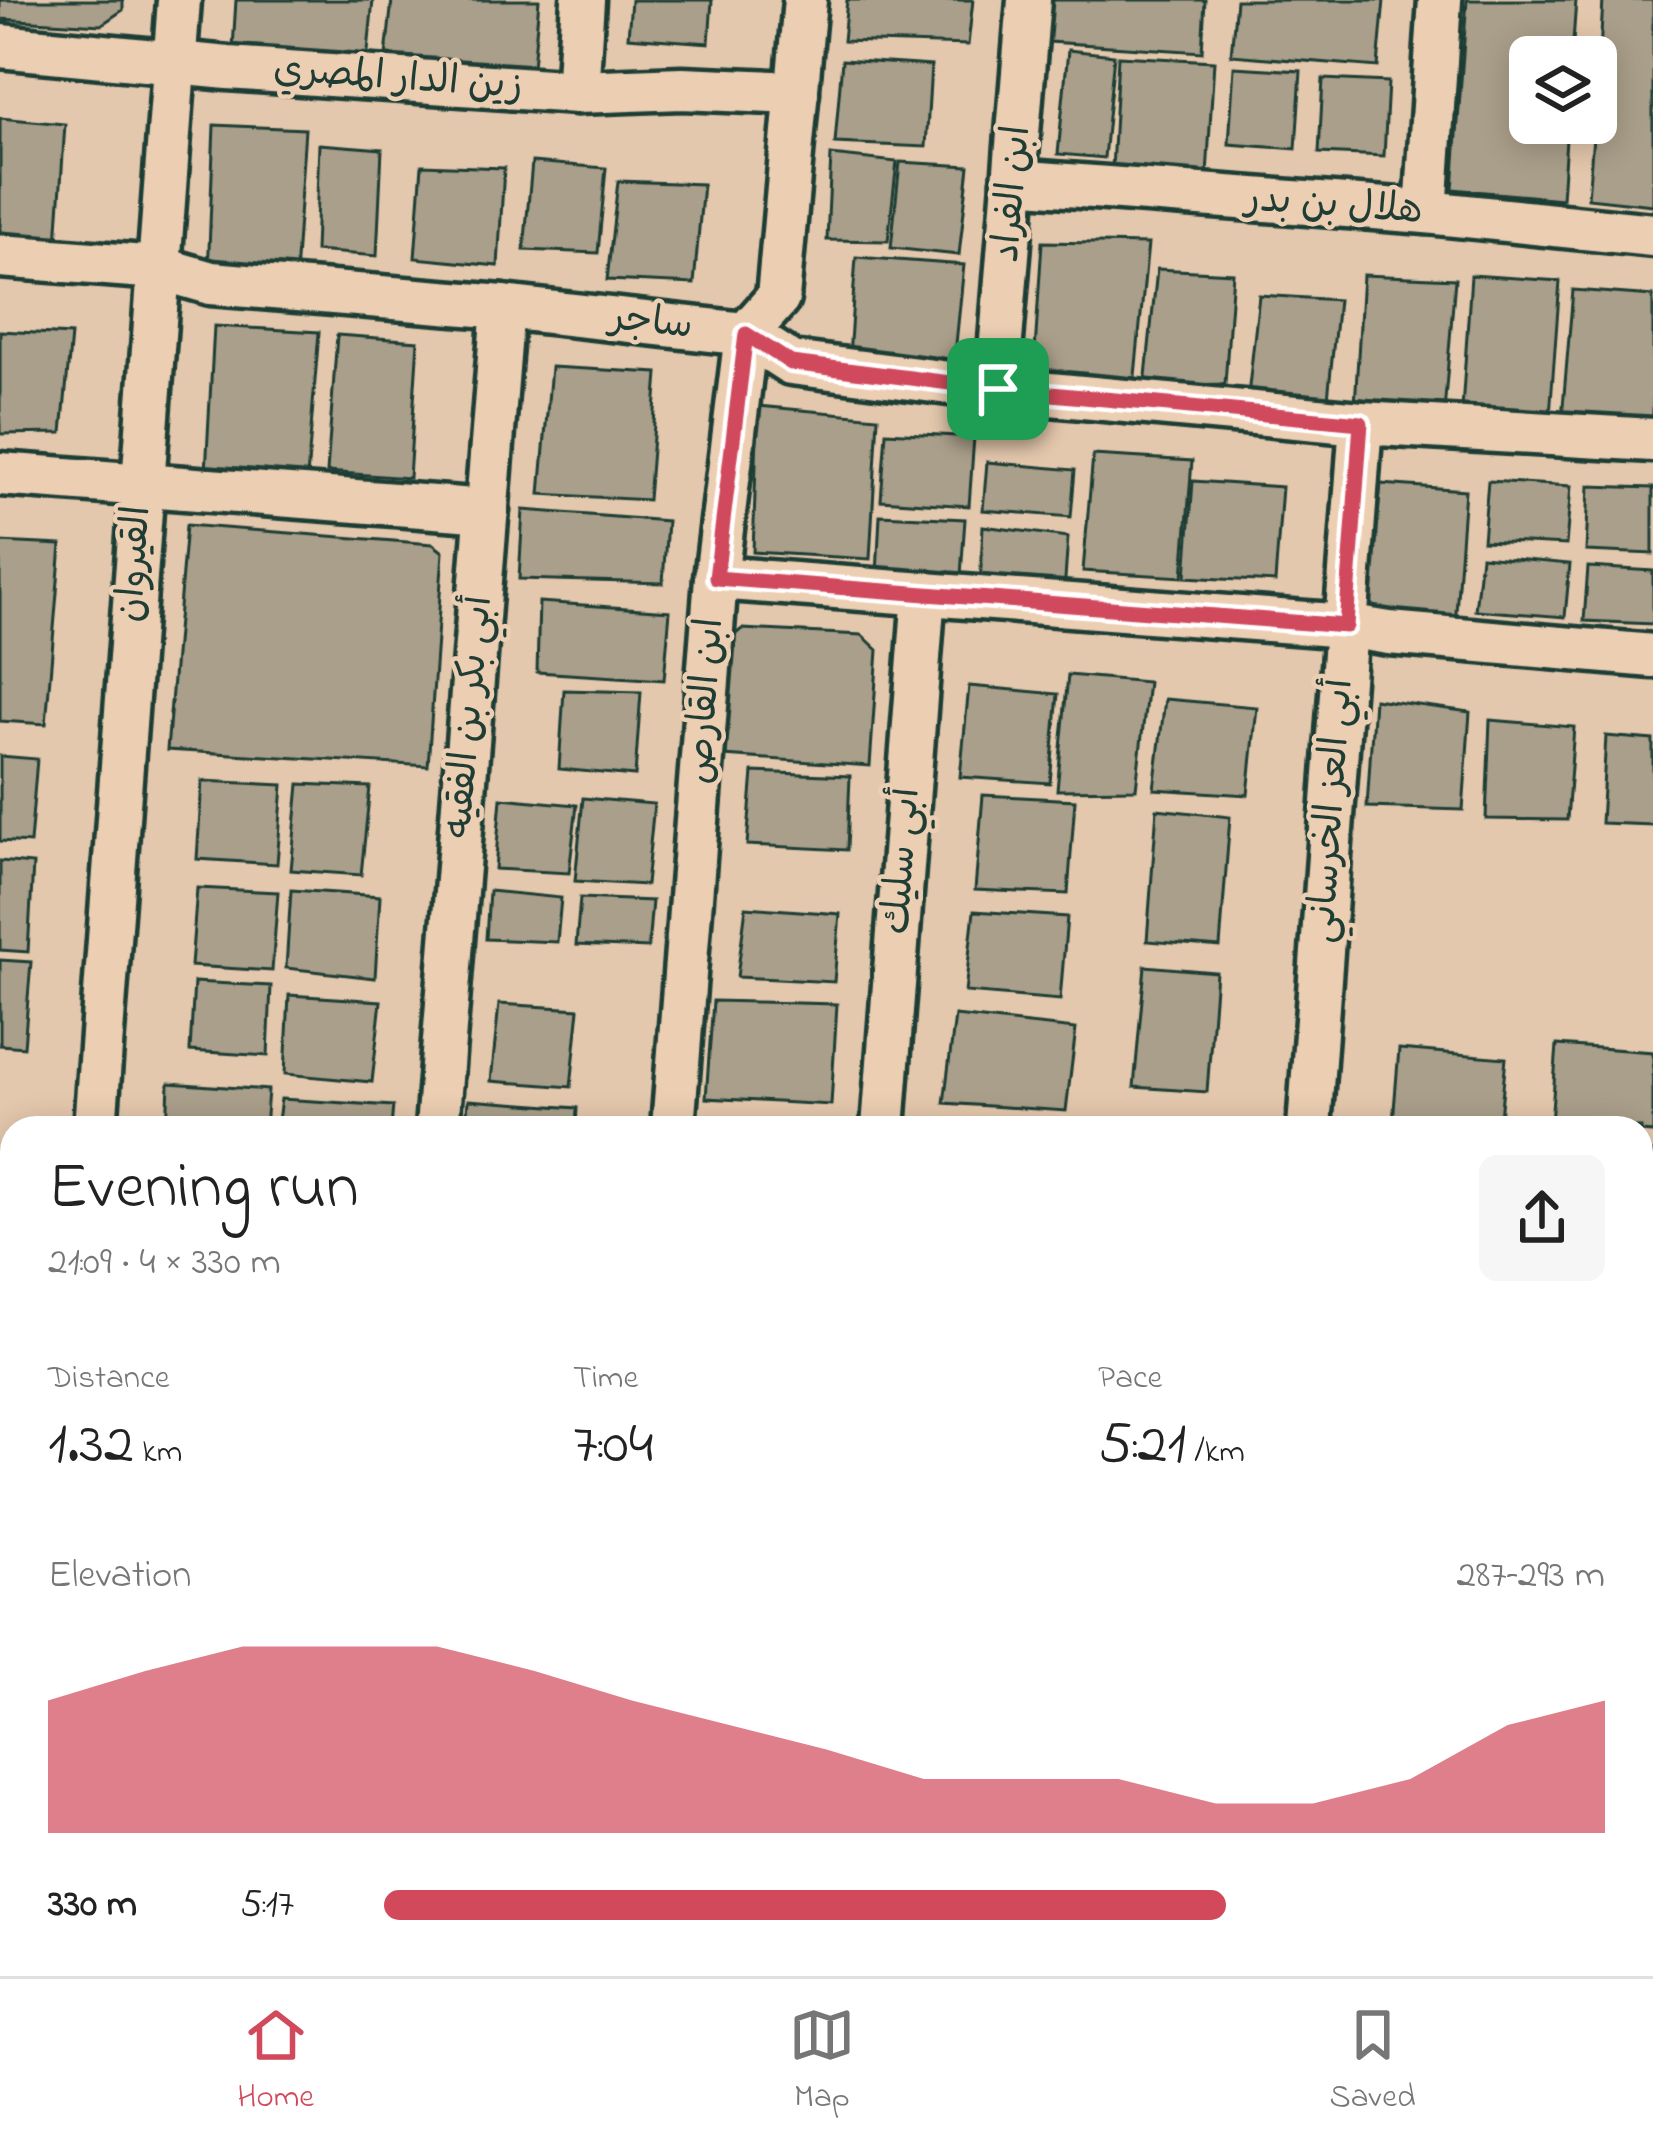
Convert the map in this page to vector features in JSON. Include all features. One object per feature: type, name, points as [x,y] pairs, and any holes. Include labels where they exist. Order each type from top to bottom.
[{"type":"street","name":"القيروان","points":[[95,1116],[179,0]]},
{"type":"street","points":[[577,92],[583,0]]},
{"type":"street","name":"ابن القارص","points":[[674,1116],[716,578],[746,334],[778,298],[805,0]]},
{"type":"street","name":"ابن الفراد","points":[[998,389],[1029,0]]},
{"type":"street","points":[[1426,212],[1440,0]]},
{"type":"street","name":"زين الدار المصري","points":[[0,46],[228,68],[577,92],[682,88],[797,93]]},
{"type":"street","name":"هلال بن بدر","points":[[1014,182],[1426,212],[1653,235]]},
{"type":"street","name":"ساجر","points":[[0,256],[159,268],[212,283],[503,307],[746,334],[791,363],[998,389],[1361,423],[1653,440]]},
{"type":"street","name":"أبي بكر بن الفقيه","points":[[438,1116],[503,307]]},
{"type":"street","name":"أبي العز الخرساني","points":[[1310,1116],[1361,423]]},
{"type":"street","points":[[0,474],[487,511]]},
{"type":"street","points":[[716,578],[1346,626],[1653,656]]},
{"type":"street","name":"أبي سليك","points":[[884,1116],[924,593]]},
{"type":"building","points":[[0,0],[123,0],[123,10],[101,25],[0,19]]},
{"type":"building","points":[[236,0],[373,0],[367,62],[233,48]]},
{"type":"building","points":[[392,0],[539,0],[532,78],[385,65]]},
{"type":"building","points":[[631,0],[712,0],[709,43],[628,37]]},
{"type":"building","points":[[847,0],[973,0],[968,45],[843,41]]},
{"type":"building","points":[[1052,0],[1205,0],[1202,52],[1049,42]]},
{"type":"building","points":[[1236,0],[1384,0],[1378,67],[1231,55]]},
{"type":"building","points":[[1467,0],[1576,0],[1573,36],[1509,36],[1509,144],[1566,144],[1562,199],[1453,189]]},
{"type":"building","points":[[1603,0],[1653,0],[1653,205],[1588,198],[1592,144],[1617,144],[1617,36],[1601,36]]},
{"type":"building","points":[[1068,50],[1114,55],[1104,158],[1058,154]]},
{"type":"building","points":[[1118,56],[1214,61],[1207,175],[1112,169]]},
{"type":"building","points":[[842,60],[931,66],[926,147],[835,143]]},
{"type":"building","points":[[1234,67],[1301,71],[1296,149],[1229,144]]},
{"type":"building","points":[[1323,79],[1388,82],[1384,156],[1319,153]]},
{"type":"building","points":[[0,118],[65,124],[57,244],[0,241]]},
{"type":"building","points":[[214,125],[305,129],[295,276],[208,275]]},
{"type":"building","points":[[319,144],[382,149],[377,256],[315,251]]},
{"type":"building","points":[[831,155],[897,162],[888,241],[827,240]]},
{"type":"building","points":[[532,162],[606,168],[598,253],[524,250]]},
{"type":"building","points":[[900,162],[969,166],[959,255],[891,248]]},
{"type":"building","points":[[422,165],[504,168],[498,266],[415,258]]},
{"type":"building","points":[[618,181],[703,184],[694,284],[607,280]]},
{"type":"building","points":[[1042,242],[1148,244],[1134,386],[1033,382]]},
{"type":"building","points":[[856,257],[964,265],[954,364],[849,356]]},
{"type":"building","points":[[1157,269],[1233,273],[1225,384],[1145,386]]},
{"type":"building","points":[[1363,275],[1455,279],[1444,412],[1355,405]]},
{"type":"building","points":[[1471,275],[1560,281],[1550,416],[1462,409]]},
{"type":"building","points":[[1573,290],[1653,296],[1653,433],[1561,430]]},
{"type":"building","points":[[1259,295],[1338,300],[1328,399],[1248,396]]},
{"type":"building","points":[[214,326],[319,332],[307,478],[206,472]]},
{"type":"building","points":[[0,331],[71,335],[62,433],[0,434]]},
{"type":"building","points":[[337,335],[418,341],[409,478],[327,472]]},
{"type":"building","points":[[551,367],[658,373],[648,500],[540,494]]},
{"type":"building","points":[[758,406],[878,417],[870,559],[753,552]]},
{"type":"building","points":[[886,432],[974,437],[969,506],[881,500]]},
{"type":"building","points":[[1093,455],[1192,461],[1183,577],[1083,571]]},
{"type":"building","points":[[987,462],[1075,470],[1071,517],[983,510]]},
{"type":"building","points":[[1193,481],[1282,487],[1275,582],[1186,577]]},
{"type":"building","points":[[1488,481],[1571,486],[1566,545],[1483,541]]},
{"type":"building","points":[[1381,484],[1465,490],[1455,626],[1367,620]]},
{"type":"building","points":[[1589,486],[1653,488],[1653,554],[1586,551]]},
{"type":"building","points":[[523,510],[667,521],[663,583],[519,579]]},
{"type":"building","points":[[880,515],[965,519],[961,575],[877,575]]},
{"type":"building","points":[[186,525],[433,544],[443,552],[428,766],[167,750]]},
{"type":"building","points":[[983,526],[1068,537],[1064,593],[980,587]]},
{"type":"building","points":[[0,542],[61,545],[46,724],[0,721]]},
{"type":"building","points":[[1481,556],[1570,564],[1565,617],[1475,610]]},
{"type":"building","points":[[1588,567],[1653,571],[1653,624],[1584,621]]},
{"type":"building","points":[[539,602],[670,611],[664,680],[537,672]]},
{"type":"building","points":[[742,629],[862,635],[878,650],[870,766],[724,756],[732,637]]},
{"type":"building","points":[[1068,675],[1148,682],[1136,789],[1057,790]]},
{"type":"building","points":[[969,686],[1058,694],[1050,783],[960,777]]},
{"type":"building","points":[[564,690],[641,692],[635,776],[559,769]]},
{"type":"building","points":[[1165,699],[1257,707],[1248,795],[1154,789]]},
{"type":"building","points":[[1374,699],[1470,712],[1463,810],[1367,807]]},
{"type":"building","points":[[1490,720],[1574,727],[1567,820],[1486,819]]},
{"type":"building","points":[[1606,736],[1653,740],[1653,825],[1601,823]]},
{"type":"building","points":[[0,756],[37,759],[30,843],[0,841]]},
{"type":"building","points":[[753,772],[850,776],[847,850],[747,845]]},
{"type":"building","points":[[202,781],[283,785],[277,864],[197,859]]},
{"type":"building","points":[[299,784],[370,787],[361,875],[291,870]]},
{"type":"building","points":[[983,795],[1075,800],[1068,894],[975,890]]},
{"type":"building","points":[[501,798],[577,805],[569,873],[495,869]]},
{"type":"building","points":[[583,798],[654,804],[646,885],[575,881]]},
{"type":"building","points":[[1157,809],[1230,817],[1220,947],[1147,941]]},
{"type":"building","points":[[0,861],[33,864],[28,952],[0,950]]},
{"type":"building","points":[[197,888],[278,892],[272,971],[191,966]]},
{"type":"building","points":[[291,890],[380,896],[375,978],[286,968]]},
{"type":"building","points":[[489,891],[561,898],[557,942],[486,939]]},
{"type":"building","points":[[580,898],[652,901],[648,948],[576,945]]},
{"type":"building","points":[[746,907],[840,914],[834,982],[737,977]]},
{"type":"building","points":[[974,911],[1067,917],[1060,1000],[965,992]]},
{"type":"building","points":[[0,960],[31,962],[24,1047],[0,1045]]},
{"type":"building","points":[[1145,966],[1216,972],[1207,1092],[1134,1087]]},
{"type":"building","points":[[194,982],[271,986],[268,1056],[190,1051]]},
{"type":"building","points":[[289,995],[381,1001],[372,1082],[285,1074]]},
{"type":"building","points":[[713,1001],[837,1004],[831,1105],[706,1098]]},
{"type":"building","points":[[499,1004],[579,1009],[571,1087],[491,1081]]},
{"type":"building","points":[[955,1016],[1076,1029],[1066,1111],[944,1103]]},
{"type":"building","points":[[1557,1045],[1653,1052],[1653,1116],[1552,1116]]},
{"type":"building","points":[[1399,1049],[1506,1058],[1500,1116],[1393,1116]]},
{"type":"building","points":[[169,1083],[268,1090],[266,1116],[168,1116]]},
{"type":"building","points":[[281,1099],[393,1106],[392,1116],[279,1116]]},
{"type":"building","points":[[468,1100],[577,1108],[577,1116],[467,1116]]},
{"type":"route","points":[[746,334],[791,363],[998,389],[1361,423],[1346,626],[716,578],[746,334]]}]
